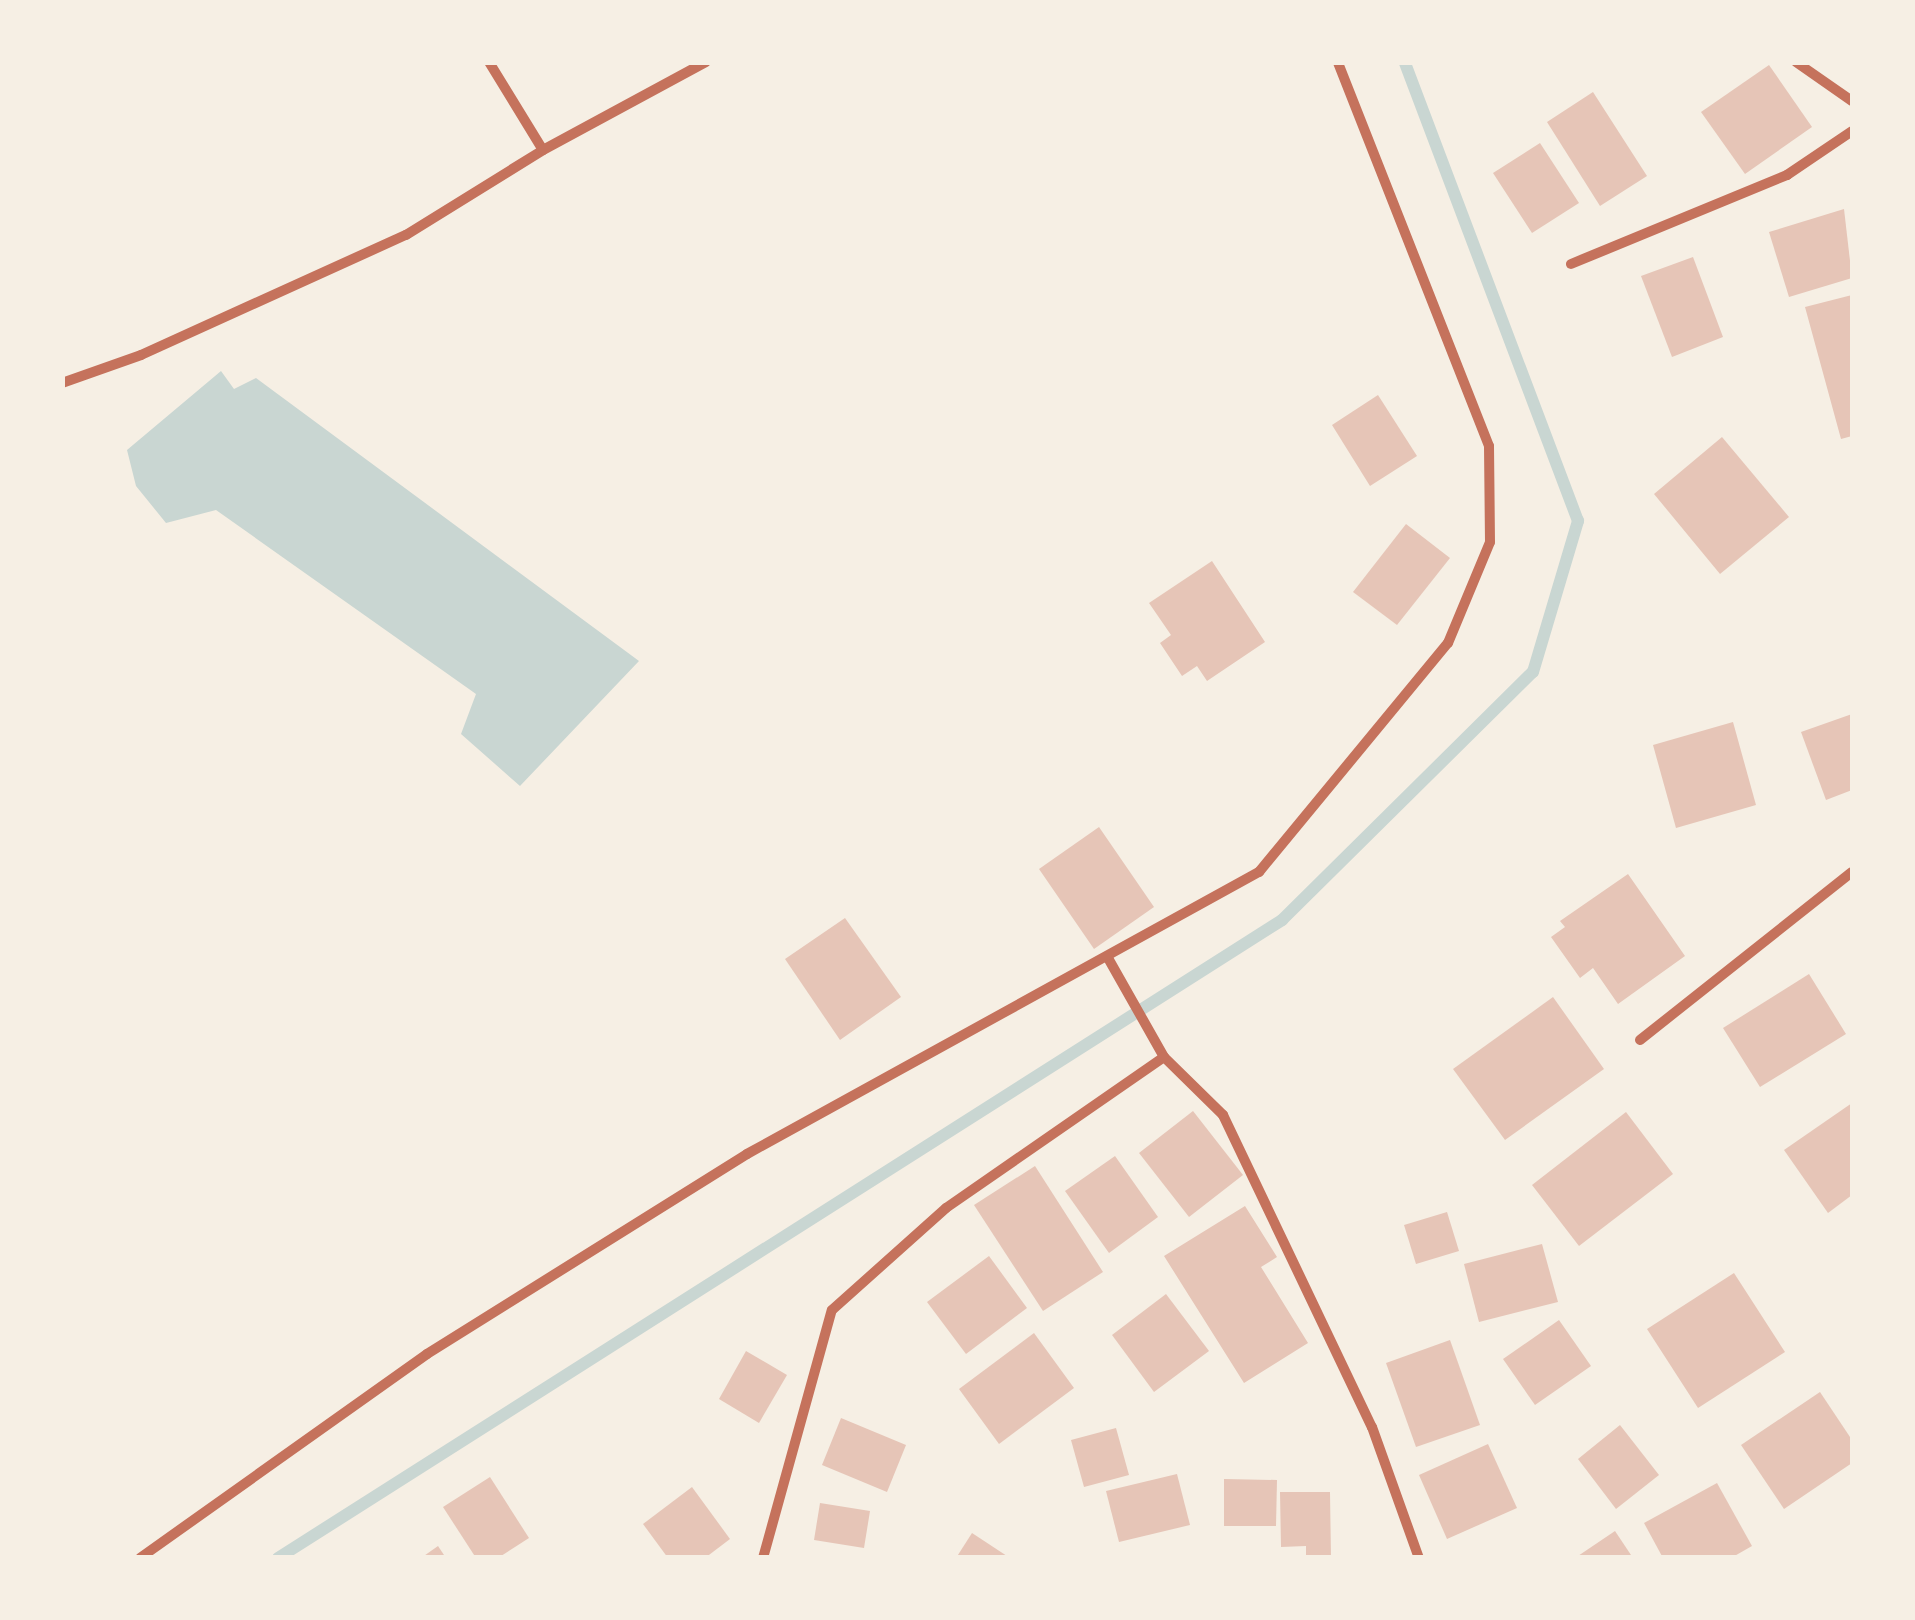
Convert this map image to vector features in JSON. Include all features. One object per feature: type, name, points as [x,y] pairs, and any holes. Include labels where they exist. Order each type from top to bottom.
[{"type":"street","points":[[489,62],[542,150]]},
{"type":"street","points":[[62,383],[141,355],[406,236],[542,150],[706,62]]},
{"type":"street","points":[[140,1558],[427,1354],[746,1154],[1259,872],[1448,643],[1490,542],[1489,446],[1338,62]]},
{"type":"street","points":[[1796,62],[1852,100]]},
{"type":"street","points":[[1572,264],[1788,175],[1852,132]]},
{"type":"street","points":[[1640,1040],[1852,872]]},
{"type":"street","points":[[1108,958],[1164,1057],[1223,1115],[1372,1427],[1419,1558]]},
{"type":"street","points":[[764,1558],[832,1310],[946,1208],[1164,1057]]},
{"type":"shaded area","points":[[221,371],[234,389],[256,378],[639,661],[520,786],[461,734],[476,694],[216,510],[166,523],[136,486],[127,450]]},
{"type":"building","points":[[1769,65],[1812,127],[1745,174],[1701,112]]},
{"type":"building","points":[[1593,92],[1647,176],[1600,206],[1547,122]]},
{"type":"building","points":[[1540,143],[1579,203],[1532,233],[1493,173]]},
{"type":"building","points":[[1844,209],[1852,278],[1789,297],[1769,232]]},
{"type":"building","points":[[1693,257],[1723,337],[1672,357],[1641,276]]},
{"type":"building","points":[[1852,295],[1852,436],[1841,439],[1805,307]]},
{"type":"building","points":[[1378,395],[1417,456],[1370,486],[1332,425]]},
{"type":"building","points":[[1722,437],[1789,517],[1720,574],[1654,494]]},
{"type":"building","points":[[1406,524],[1450,558],[1397,625],[1353,592]]},
{"type":"building","points":[[1212,561],[1265,642],[1207,681],[1197,666],[1182,676],[1160,643],[1171,635],[1149,603]]},
{"type":"building","points":[[1852,714],[1852,790],[1826,800],[1801,732]]},
{"type":"building","points":[[1733,722],[1756,805],[1676,828],[1653,745]]},
{"type":"building","points":[[1099,827],[1154,907],[1094,949],[1039,869]]},
{"type":"building","points":[[1628,874],[1685,956],[1618,1004],[1593,968],[1580,978],[1551,937],[1565,927],[1560,921]]},
{"type":"building","points":[[845,918],[901,997],[840,1040],[785,959]]},
{"type":"building","points":[[1809,974],[1846,1034],[1760,1087],[1723,1028]]},
{"type":"building","points":[[1553,997],[1604,1069],[1505,1140],[1453,1069]]},
{"type":"building","points":[[1852,1103],[1852,1195],[1828,1213],[1784,1150]]},
{"type":"building","points":[[1193,1111],[1243,1175],[1189,1217],[1139,1153]]},
{"type":"building","points":[[1626,1112],[1673,1174],[1579,1246],[1532,1185]]},
{"type":"building","points":[[1115,1156],[1158,1217],[1109,1253],[1065,1191]]},
{"type":"building","points":[[1035,1166],[1103,1272],[1043,1311],[974,1205]]},
{"type":"building","points":[[1245,1206],[1277,1257],[1261,1267],[1308,1343],[1244,1383],[1164,1256]]},
{"type":"building","points":[[1447,1212],[1459,1251],[1416,1264],[1404,1225]]},
{"type":"building","points":[[1542,1244],[1558,1302],[1479,1322],[1464,1264]]},
{"type":"building","points":[[989,1256],[1027,1308],[966,1354],[927,1302]]},
{"type":"building","points":[[1734,1273],[1785,1352],[1698,1408],[1647,1329]]},
{"type":"building","points":[[1166,1294],[1209,1351],[1154,1392],[1112,1335]]},
{"type":"building","points":[[1559,1320],[1591,1366],[1535,1405],[1503,1359]]},
{"type":"building","points":[[1034,1333],[1074,1388],[999,1444],[959,1389]]},
{"type":"building","points":[[1450,1340],[1480,1425],[1416,1447],[1386,1363]]},
{"type":"building","points":[[746,1351],[787,1375],[759,1423],[719,1399]]},
{"type":"building","points":[[1820,1392],[1852,1440],[1852,1463],[1784,1509],[1741,1445]]},
{"type":"building","points":[[841,1418],[906,1445],[887,1492],[822,1465]]},
{"type":"building","points":[[1620,1425],[1659,1475],[1616,1509],[1578,1459]]},
{"type":"building","points":[[1116,1428],[1129,1475],[1084,1487],[1071,1440]]},
{"type":"building","points":[[1488,1444],[1517,1508],[1447,1539],[1419,1475]]},
{"type":"building","points":[[1177,1474],[1190,1525],[1119,1542],[1106,1491]]},
{"type":"building","points":[[490,1477],[529,1538],[498,1558],[476,1558],[443,1507]]},
{"type":"building","points":[[1224,1479],[1277,1480],[1276,1526],[1224,1526]]},
{"type":"building","points":[[1717,1483],[1752,1546],[1731,1558],[1663,1558],[1644,1523]]},
{"type":"building","points":[[692,1487],[730,1539],[705,1558],[668,1558],[643,1524]]},
{"type":"building","points":[[1280,1492],[1330,1492],[1331,1558],[1306,1558],[1306,1546],[1281,1547]]},
{"type":"building","points":[[820,1503],[870,1511],[864,1548],[814,1540]]},
{"type":"building","points":[[1615,1531],[1633,1558],[1575,1558]]},
{"type":"building","points":[[972,1533],[1010,1558],[956,1558]]},
{"type":"building","points":[[438,1546],[446,1558],[421,1558]]},
{"type":"waterway","points":[[278,1558],[1282,920],[1533,672],[1578,521],[1405,62]]}]
